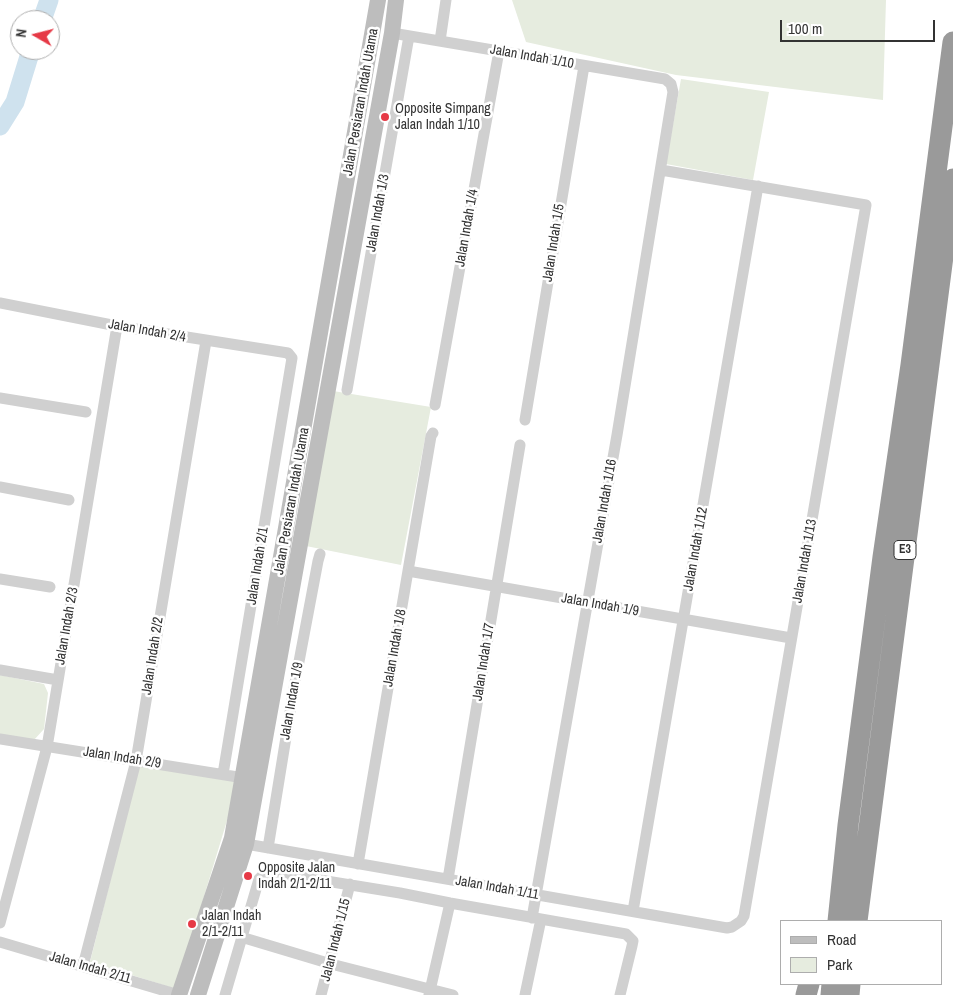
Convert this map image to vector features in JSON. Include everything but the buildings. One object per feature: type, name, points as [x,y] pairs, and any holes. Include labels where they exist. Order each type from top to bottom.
[{"type":"highway","name":"E3","points":[[838,920],[848,825],[953,42]]},
{"type":"highway","name":"E3","points":[[857,920],[953,179]]},
{"type":"highway","points":[[826,920],[848,825]]},
{"type":"main road","name":"Jalan Persiaran Indah Utama","points":[[179,995],[232,838],[244,778],[378,0]]},
{"type":"main road","points":[[378,0],[381,21],[385,27],[400,34]]},
{"type":"main road","name":"Jalan Persiaran Indah Utama","points":[[201,988],[246,844],[400,34],[396,0]]},
{"type":"main road","points":[[367,65],[378,41],[400,34]]},
{"type":"main road","points":[[235,821],[241,841],[246,844]]},
{"type":"main road","points":[[224,861],[233,855],[240,846],[246,844]]},
{"type":"main road","points":[[179,995],[184,995],[193,985],[201,988]]},
{"type":"street","points":[[440,41],[446,0]]},
{"type":"street","name":"Jalan Indah 1/10","points":[[400,34],[665,79],[671,84]]},
{"type":"street","name":"Jalan Indah 1/3","points":[[348,390],[400,34]]},
{"type":"street","name":"Jalan Indah 1/4","points":[[435,405],[499,51]]},
{"type":"street","name":"Jalan Indah 1/5","points":[[525,420],[584,66]]},
{"type":"street","name":"Jalan Indah 1/16","points":[[525,995],[536,918],[536,895],[586,602],[617,435],[673,92],[671,84]]},
{"type":"street","points":[[660,170],[758,186]]},
{"type":"street","name":"Jalan Indah 1/13","points":[[744,916],[866,205],[758,186]]},
{"type":"street","name":"Jalan Indah 1/12","points":[[633,912],[758,186]]},
{"type":"street","name":"Jalan Indah 2/4","points":[[0,303],[117,326],[288,353],[292,358]]},
{"type":"street","name":"Jalan Indah 2/3","points":[[0,923],[47,747],[117,326]]},
{"type":"street","name":"Jalan Indah 2/2","points":[[83,966],[136,761],[206,341]]},
{"type":"street","name":"Jalan Indah 2/1","points":[[223,774],[292,358]]},
{"type":"street","points":[[0,398],[86,412]]},
{"type":"street","name":"Jalan Indah 1/8","points":[[358,864],[433,432]]},
{"type":"street","name":"Jalan Indah 1/7","points":[[448,879],[520,445]]},
{"type":"street","points":[[0,488],[69,500]]},
{"type":"street","name":"Jalan Indan 1/9","points":[[268,848],[294,688],[320,554]]},
{"type":"street","name":"Jalan Indah 1/9","points":[[408,571],[791,638]]},
{"type":"street","points":[[0,579],[50,587]]},
{"type":"street","points":[[0,670],[58,680]]},
{"type":"street","name":"Jalan Indah 2/9","points":[[0,739],[244,778]]},
{"type":"street","name":"Jalan Indah 1/11","points":[[246,844],[727,928],[737,925],[744,916]]},
{"type":"street","name":"Jalan Indah 1/11","points":[[242,937],[259,879],[264,874],[271,872],[350,884],[626,934],[633,941],[620,995]]},
{"type":"street","name":"Jalan Indah 1/15","points":[[321,995],[350,884]]},
{"type":"street","points":[[429,992],[450,903]]},
{"type":"street","points":[[225,995],[242,937],[429,992],[452,995]]},
{"type":"street","name":"Jalan Indah 2/11","points":[[0,942],[83,966],[158,992],[179,995]]},
{"type":"green space","points":[[512,0],[886,0],[883,100],[676,75],[526,42]]},
{"type":"green space","points":[[681,79],[769,92],[753,180],[666,164]]},
{"type":"green space","points":[[327,390],[431,407],[401,565],[301,545]]},
{"type":"green space","points":[[0,675],[44,684],[48,693],[44,729],[34,740],[0,734]]},
{"type":"green space","points":[[139,766],[239,781],[176,989],[90,962]]},
{"type":"waterway","points":[[46,10],[49,0]]},
{"type":"waterway","points":[[0,126],[15,102],[28,60]]},
{"type":"place","name":"Opposite Simpang Jalan Indah 1/10","points":[[385,117]]},
{"type":"place","name":"Opposite Jalan Indah 2/1-2/11","points":[[248,876]]},
{"type":"place","name":"Jalan Indah 2/1-2/11","points":[[192,924]]}]
